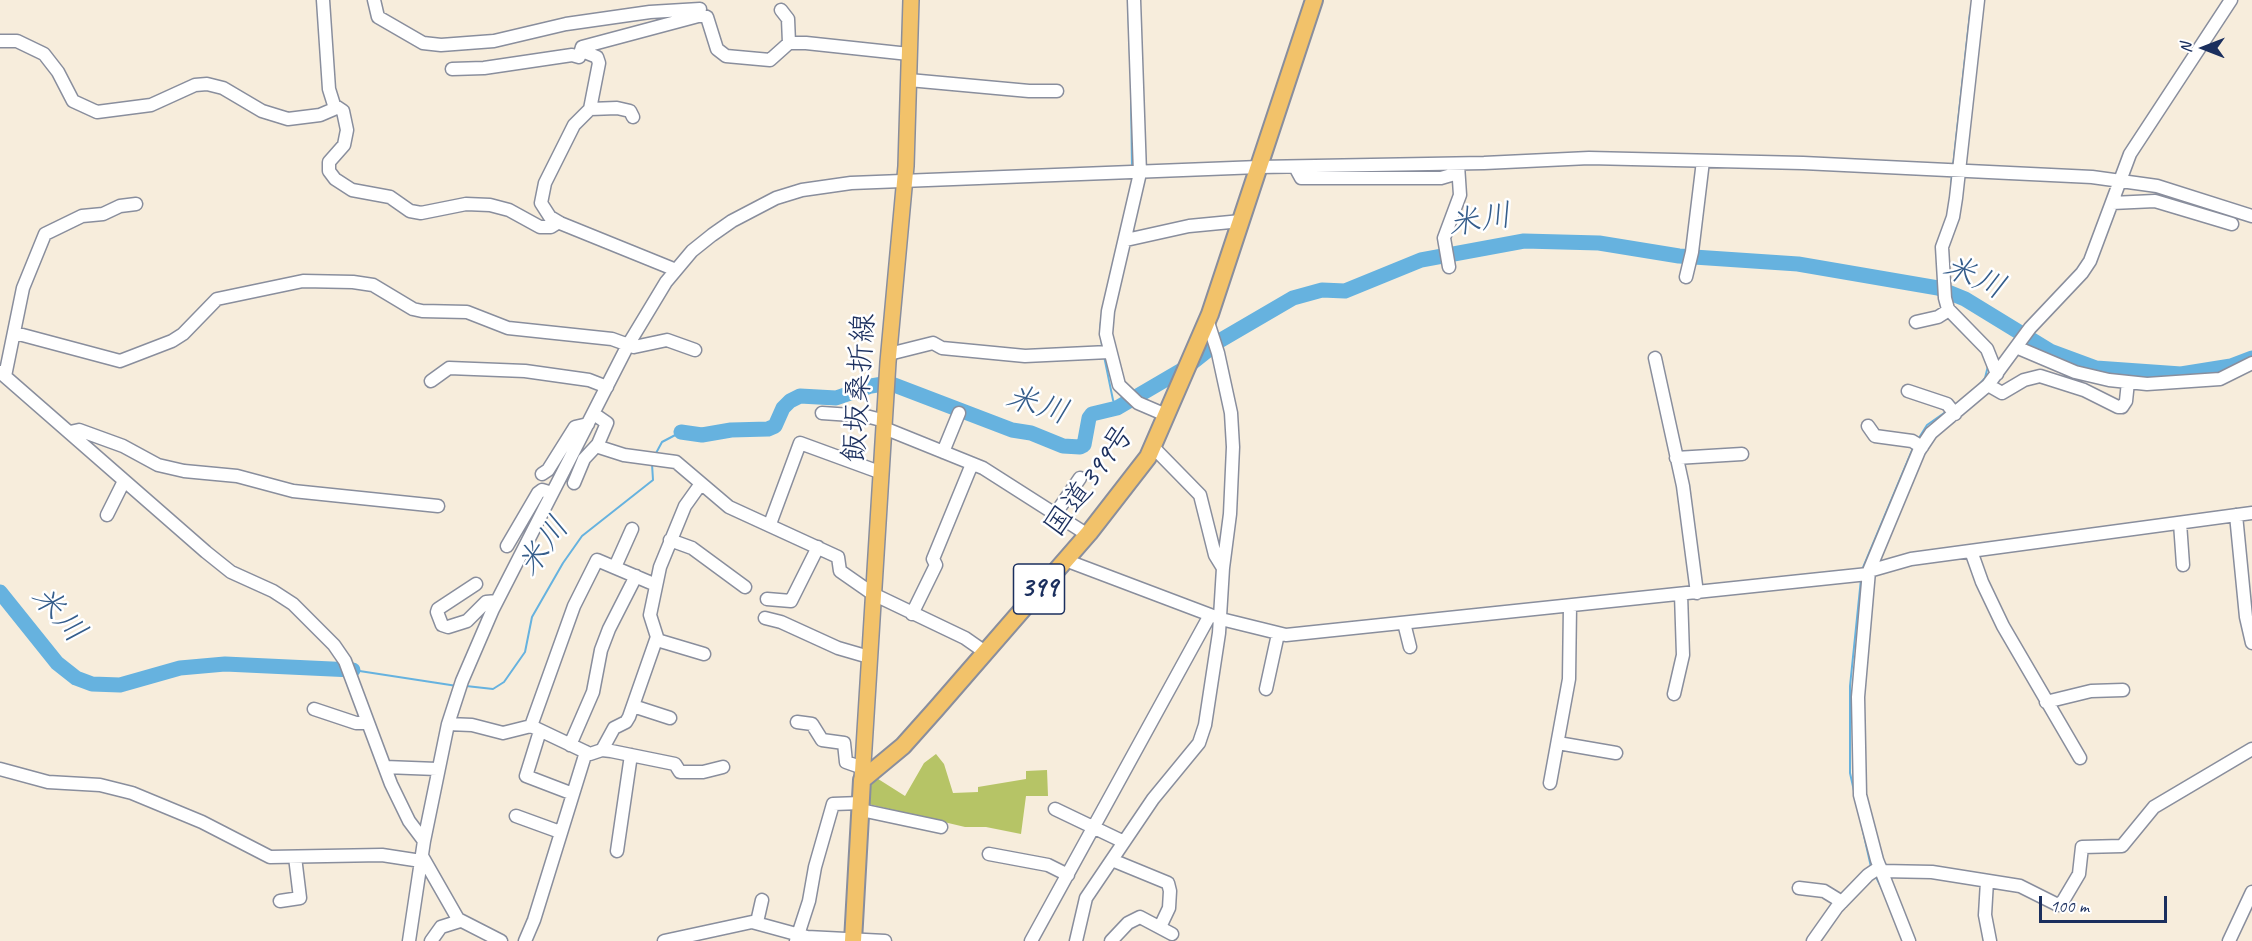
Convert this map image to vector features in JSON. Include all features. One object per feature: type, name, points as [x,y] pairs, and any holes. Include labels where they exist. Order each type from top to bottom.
[{"type":"highway","name":"国道399号","points":[[863,774],[903,746],[1088,535],[1131,482],[1153,447],[1207,319],[1314,0]]},
{"type":"highway","points":[[853,940],[863,774]]},
{"type":"main road","name":"飯坂桑折線","points":[[863,774],[868,657],[887,382],[904,183],[911,0]]},
{"type":"street","points":[[0,41],[17,41],[44,54],[58,72],[74,101],[97,112],[151,105],[195,85],[207,84],[223,88],[262,111],[288,119],[320,116],[334,109],[329,89],[323,0]]},
{"type":"street","points":[[374,0],[378,17],[429,45],[494,41],[566,24],[676,9],[711,11],[714,26],[712,33]]},
{"type":"street","points":[[1134,0],[1134,173],[1126,240],[1106,323],[1105,352],[1115,376],[1133,399],[1166,415]]},
{"type":"street","points":[[1978,0],[1953,216],[1942,247],[1946,308],[1987,349],[1997,374]]},
{"type":"street","points":[[1909,941],[1876,870],[1860,795],[1857,743],[1865,574],[1918,445],[1953,411],[1988,385],[2030,328],[2071,288],[2089,262],[2138,140],[2231,0]]},
{"type":"street","points":[[781,10],[788,20],[789,43]]},
{"type":"street","points":[[452,69],[484,68],[572,55],[579,57],[582,47],[696,15],[707,17],[717,49],[726,56],[770,60],[789,43],[909,54]]},
{"type":"street","points":[[582,51],[594,55],[600,63],[590,109],[574,125],[542,193],[544,209],[550,217],[559,222],[676,270]]},
{"type":"street","points":[[909,80],[1029,91],[1057,91]]},
{"type":"street","points":[[334,105],[343,111],[347,136],[344,145],[331,158],[329,166],[331,175],[342,186],[364,194],[390,197],[410,211],[421,213],[466,204],[490,205],[508,210],[540,227],[551,227],[559,222]]},
{"type":"street","points":[[590,109],[617,108],[630,111],[633,117]]},
{"type":"street","points":[[409,941],[424,841],[448,724],[462,681],[497,601],[628,345],[676,270],[692,251],[719,231],[776,198],[825,186],[1259,167],[1458,169],[1589,158],[1958,170],[2120,180],[2157,186],[2252,216]]},
{"type":"street","points":[[1686,277],[1691,257],[1703,161]]},
{"type":"street","points":[[1448,259],[1445,234],[1460,195],[1458,169]]},
{"type":"street","points":[[2112,203],[2155,201],[2232,224]]},
{"type":"street","points":[[136,204],[120,206],[103,214],[82,216],[45,234],[23,288],[15,333],[1,374],[231,572],[273,591],[293,604],[326,636],[345,661],[384,766],[409,821],[424,841]]},
{"type":"street","points":[[1126,240],[1189,226],[1241,221]]},
{"type":"street","points":[[15,333],[120,362],[172,341],[183,334],[217,299],[313,281],[373,285],[413,309],[467,312],[508,328],[612,339],[639,347],[667,340],[695,350]]},
{"type":"street","points":[[1916,322],[1932,320],[1946,308]]},
{"type":"street","points":[[1076,941],[1086,898],[1176,768],[1199,743],[1205,725],[1215,617],[1230,514],[1233,447],[1231,413],[1215,340],[1207,319]]},
{"type":"street","points":[[889,354],[933,343],[942,348],[1025,356],[1105,352]]},
{"type":"street","points":[[2017,346],[2075,372],[2128,382],[2168,384],[2220,379],[2252,363]]},
{"type":"street","points":[[1655,358],[1676,458],[1697,592]]},
{"type":"street","points":[[431,381],[449,368],[517,370],[589,380],[607,387]]},
{"type":"street","points":[[1988,385],[2002,393],[2024,380],[2040,376],[2084,390],[2118,407],[2124,405],[2126,401],[2128,382]]},
{"type":"street","points":[[1908,391],[1953,411]]},
{"type":"street","points":[[822,413],[866,416],[885,424],[972,464],[1056,513],[1088,535]]},
{"type":"street","points":[[943,452],[959,413]]},
{"type":"street","points":[[542,474],[548,470],[575,427],[591,419],[607,423],[598,444],[584,459],[573,483]]},
{"type":"street","points":[[1868,426],[1875,436],[1918,445]]},
{"type":"street","points":[[70,432],[79,430],[123,446],[158,465],[184,471],[237,476],[288,491],[438,506]]},
{"type":"street","points":[[771,524],[800,443],[882,473]]},
{"type":"street","points":[[598,444],[604,450],[647,459],[676,462],[684,467],[700,485],[729,507],[771,524],[838,557],[840,571],[873,594],[965,638],[986,652]]},
{"type":"street","points":[[1153,447],[1200,495],[1215,555],[1223,568]]},
{"type":"street","points":[[1676,458],[1743,454]]},
{"type":"street","points":[[912,614],[936,565],[933,560],[972,464]]},
{"type":"street","points":[[1056,513],[1080,478]]},
{"type":"street","points":[[106,515],[124,481]]},
{"type":"street","points":[[602,750],[614,728],[626,722],[633,706],[657,640],[657,631],[650,615],[656,585],[670,540],[685,506],[700,485]]},
{"type":"street","points":[[507,546],[538,493],[542,490],[552,493]]},
{"type":"street","points":[[1065,560],[1215,617],[1278,634],[1313,634],[1865,574],[1911,559],[2252,513]]},
{"type":"street","points":[[2236,515],[2246,617],[2252,643]]},
{"type":"street","points":[[2180,523],[2184,565]]},
{"type":"street","points":[[615,567],[632,529]]},
{"type":"street","points":[[670,540],[692,548],[745,587]]},
{"type":"street","points":[[768,599],[791,601],[818,547]]},
{"type":"street","points":[[1971,551],[1982,582],[2003,626],[2080,758]]},
{"type":"street","points":[[573,794],[526,776],[536,728],[574,606],[597,560],[656,585]]},
{"type":"street","points":[[570,745],[593,692],[601,650],[609,629],[636,576]]},
{"type":"street","points":[[476,584],[438,609],[442,624],[448,627],[467,621],[486,602],[497,601]]},
{"type":"street","points":[[1674,694],[1683,655],[1682,594]]},
{"type":"street","points":[[1551,783],[1569,679],[1570,606]]},
{"type":"street","points":[[1031,941],[1215,617]]},
{"type":"street","points":[[765,618],[781,622],[838,648],[868,657]]},
{"type":"street","points":[[1404,623],[1410,647]]},
{"type":"street","points":[[1266,689],[1278,634]]},
{"type":"street","points":[[657,640],[704,654]]},
{"type":"street","points":[[2046,702],[2082,692],[2123,690]]},
{"type":"street","points":[[633,706],[670,718]]},
{"type":"street","points":[[314,709],[356,723],[368,723]]},
{"type":"street","points":[[797,722],[813,724],[820,745],[844,743],[846,762],[863,774]]},
{"type":"street","points":[[448,724],[472,725],[503,733],[536,728],[590,754],[602,750],[631,755],[675,764],[680,772],[703,772],[723,767]]},
{"type":"street","points":[[1558,743],[1616,753]]},
{"type":"street","points":[[1813,941],[1842,902],[1876,870],[1932,872],[2020,886],[2058,905],[2079,874],[2082,847],[2122,846],[2154,807],[2252,749]]},
{"type":"street","points":[[525,941],[534,920],[586,752]]},
{"type":"street","points":[[617,851],[631,755]]},
{"type":"street","points":[[384,766],[437,769]]},
{"type":"street","points":[[0,769],[48,782],[111,786],[202,822],[258,853],[270,857],[382,855],[421,859]]},
{"type":"street","points":[[796,938],[809,901],[815,867],[833,804],[861,806],[941,827]]},
{"type":"street","points":[[1055,809],[1124,842]]},
{"type":"street","points":[[516,816],[560,832]]},
{"type":"street","points":[[989,854],[1048,865],[1068,875]]},
{"type":"street","points":[[280,901],[300,898],[295,857]]},
{"type":"street","points":[[421,859],[460,921],[501,941]]},
{"type":"street","points":[[1112,860],[1167,883],[1170,891],[1169,908],[1160,927]]},
{"type":"street","points":[[1987,881],[1985,915],[1990,941]]},
{"type":"street","points":[[1798,888],[1824,891],[1842,902]]},
{"type":"street","points":[[2229,941],[2252,892]]},
{"type":"street","points":[[757,922],[762,900]]},
{"type":"street","points":[[1112,941],[1136,918],[1145,918],[1172,934]]},
{"type":"street","points":[[431,941],[441,927],[460,921]]},
{"type":"street","points":[[664,941],[757,922],[796,938],[885,941]]},
{"type":"green space","points":[[936,754],[944,764],[953,793],[978,792],[978,787],[1026,779],[1026,771],[1047,770],[1048,796],[1026,796],[1021,834],[986,827],[965,827],[864,803],[867,789],[875,777],[905,796],[924,763]]},
{"type":"waterway","points":[[1128,0],[1130,57]]},
{"type":"waterway","points":[[1953,166],[1970,13]]},
{"type":"waterway","points":[[1131,96],[1132,168]]},
{"type":"waterway","points":[[1951,186],[1952,174]]},
{"type":"waterway","name":"米川","points":[[681,432],[702,435],[731,430],[768,429],[775,426],[783,408],[800,396],[836,398],[871,386],[889,383],[1012,430],[1031,433],[1063,446],[1080,447],[1084,445],[1089,418],[1092,414],[1117,408],[1187,367],[1221,340],[1293,298],[1322,290],[1345,291],[1421,260],[1524,241],[1599,243],[1679,256],[1798,264],[1938,288],[1965,299],[2050,351],[2096,368],[2181,374],[2231,366],[2252,358]]},
{"type":"waterway","points":[[1938,286],[1943,309]]},
{"type":"waterway","points":[[1100,329],[1102,314]]},
{"type":"waterway","points":[[1947,317],[1966,336]]},
{"type":"waterway","points":[[1101,335],[1102,347]]},
{"type":"waterway","points":[[1104,356],[1113,400],[1117,408]]},
{"type":"waterway","points":[[1979,385],[1985,378],[1988,366]]},
{"type":"waterway","points":[[1917,441],[1927,425],[1947,411]]},
{"type":"waterway","name":"米川","points":[[655,455],[662,442],[681,432]]},
{"type":"waterway","points":[[1862,570],[1913,448]]},
{"type":"waterway","name":"米川","points":[[466,686],[493,689],[504,682],[525,652],[532,617],[563,563],[582,536],[653,480],[652,464]]},
{"type":"waterway","points":[[1861,579],[1850,686],[1850,773],[1871,867]]},
{"type":"waterway","name":"米川","points":[[0,592],[57,663],[76,678],[92,684],[120,685],[180,668],[225,664],[353,670]]},
{"type":"waterway","name":"米川","points":[[353,670],[457,686]]},
{"type":"waterway","points":[[1875,875],[1883,891]]}]
